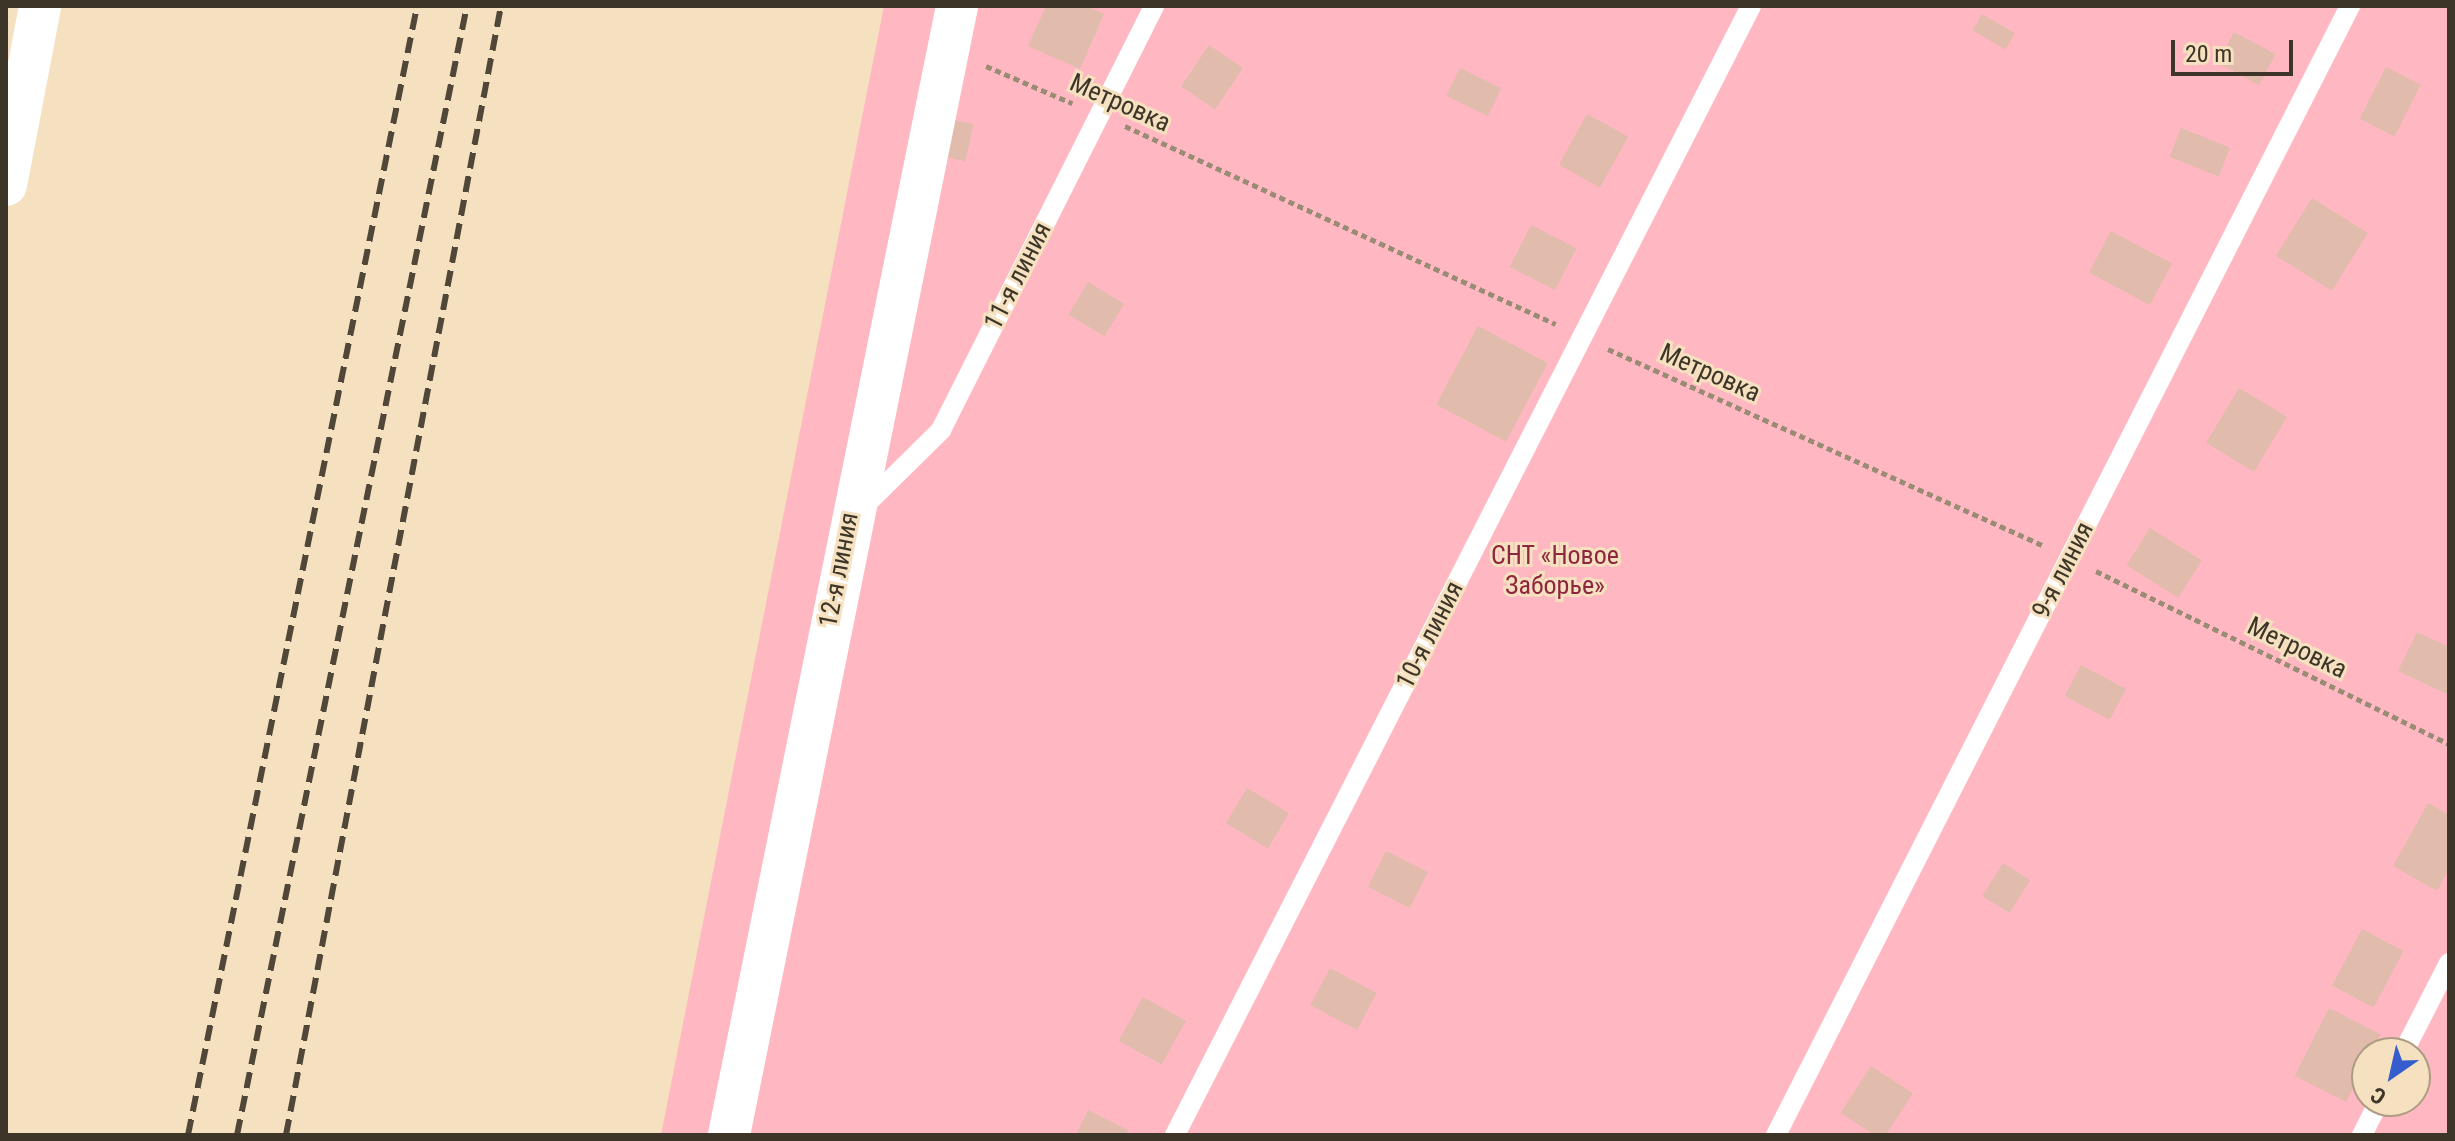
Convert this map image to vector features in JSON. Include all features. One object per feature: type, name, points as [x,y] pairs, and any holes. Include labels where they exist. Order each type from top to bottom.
[{"type":"street","points":[[6,185],[40,6]]},
{"type":"street","name":"12-я линия","points":[[729,1135],[849,522],[957,6]]},
{"type":"lane","name":"11-я линия","points":[[849,522],[941,430],[1154,6]]},
{"type":"lane","name":"10-я линия","points":[[1175,1135],[1751,6]]},
{"type":"lane","name":"9-я линия","points":[[1776,1135],[2350,6]]},
{"type":"lane","points":[[2411,1037],[2449,963]]},
{"type":"lane","points":[[2362,1135],[2371,1117]]},
{"type":"path","name":"Метровка","points":[[948,50],[1100,114],[2069,558],[2449,744]]},
{"type":"green space","name":"СНТ «Новое Заборье»","points":[[884,6],[2449,6],[2449,1135],[661,1135]]},
{"type":"building","points":[[1046,6],[1086,6],[1104,14],[1080,69],[1028,46]]},
{"type":"building","points":[[1982,14],[2015,33],[2005,49],[1972,30]]},
{"type":"building","points":[[2234,32],[2275,54],[2259,85],[2218,63]]},
{"type":"building","points":[[1209,45],[1243,68],[1215,109],[1181,86]]},
{"type":"building","points":[[2386,67],[2421,85],[2394,136],[2360,119]]},
{"type":"building","points":[[1460,68],[1501,88],[1488,116],[1446,96]]},
{"type":"building","points":[[1587,114],[1628,137],[1600,188],[1559,165]]},
{"type":"building","points":[[945,118],[973,124],[965,161],[937,155]]},
{"type":"building","points":[[2181,128],[2230,148],[2219,177],[2169,157]]},
{"type":"building","points":[[2312,198],[2368,233],[2332,291],[2276,256]]},
{"type":"building","points":[[1531,225],[1576,248],[1555,290],[1510,267]]},
{"type":"building","points":[[2111,231],[2172,263],[2150,305],[2089,272]]},
{"type":"building","points":[[1088,282],[1124,304],[1104,336],[1068,315]]},
{"type":"building","points":[[1478,326],[1548,363],[1506,442],[1436,405]]},
{"type":"building","points":[[2239,388],[2287,417],[2254,472],[2206,443]]},
{"type":"building","points":[[2150,528],[2202,560],[2178,598],[2127,565]]},
{"type":"building","points":[[2417,632],[2449,647],[2449,695],[2398,671]]},
{"type":"building","points":[[2081,665],[2126,689],[2110,720],[2065,696]]},
{"type":"building","points":[[1247,788],[1289,813],[1268,848],[1226,823]]},
{"type":"building","points":[[2428,803],[2449,815],[2449,869],[2437,891],[2393,866]]},
{"type":"building","points":[[1386,851],[1428,872],[1410,908],[1368,887]]},
{"type":"building","points":[[2003,863],[2030,880],[2009,913],[1982,896]]},
{"type":"building","points":[[2362,929],[2403,951],[2373,1008],[2332,986]]},
{"type":"building","points":[[1330,968],[1377,993],[1357,1030],[1310,1005]]},
{"type":"building","points":[[1143,997],[1186,1021],[1162,1064],[1119,1041]]},
{"type":"building","points":[[2329,1008],[2381,1034],[2379,1037],[2351,1037],[2351,1093],[2346,1102],[2294,1076]]},
{"type":"building","points":[[1871,1066],[1913,1093],[1886,1135],[1874,1135],[1841,1113]]},
{"type":"building","points":[[1088,1110],[1128,1130],[1126,1135],[1076,1135]]},
{"type":"railway","points":[[188,1135],[417,6]]},
{"type":"railway","points":[[237,1135],[467,6]]},
{"type":"railway","points":[[286,1135],[501,6]]}]
